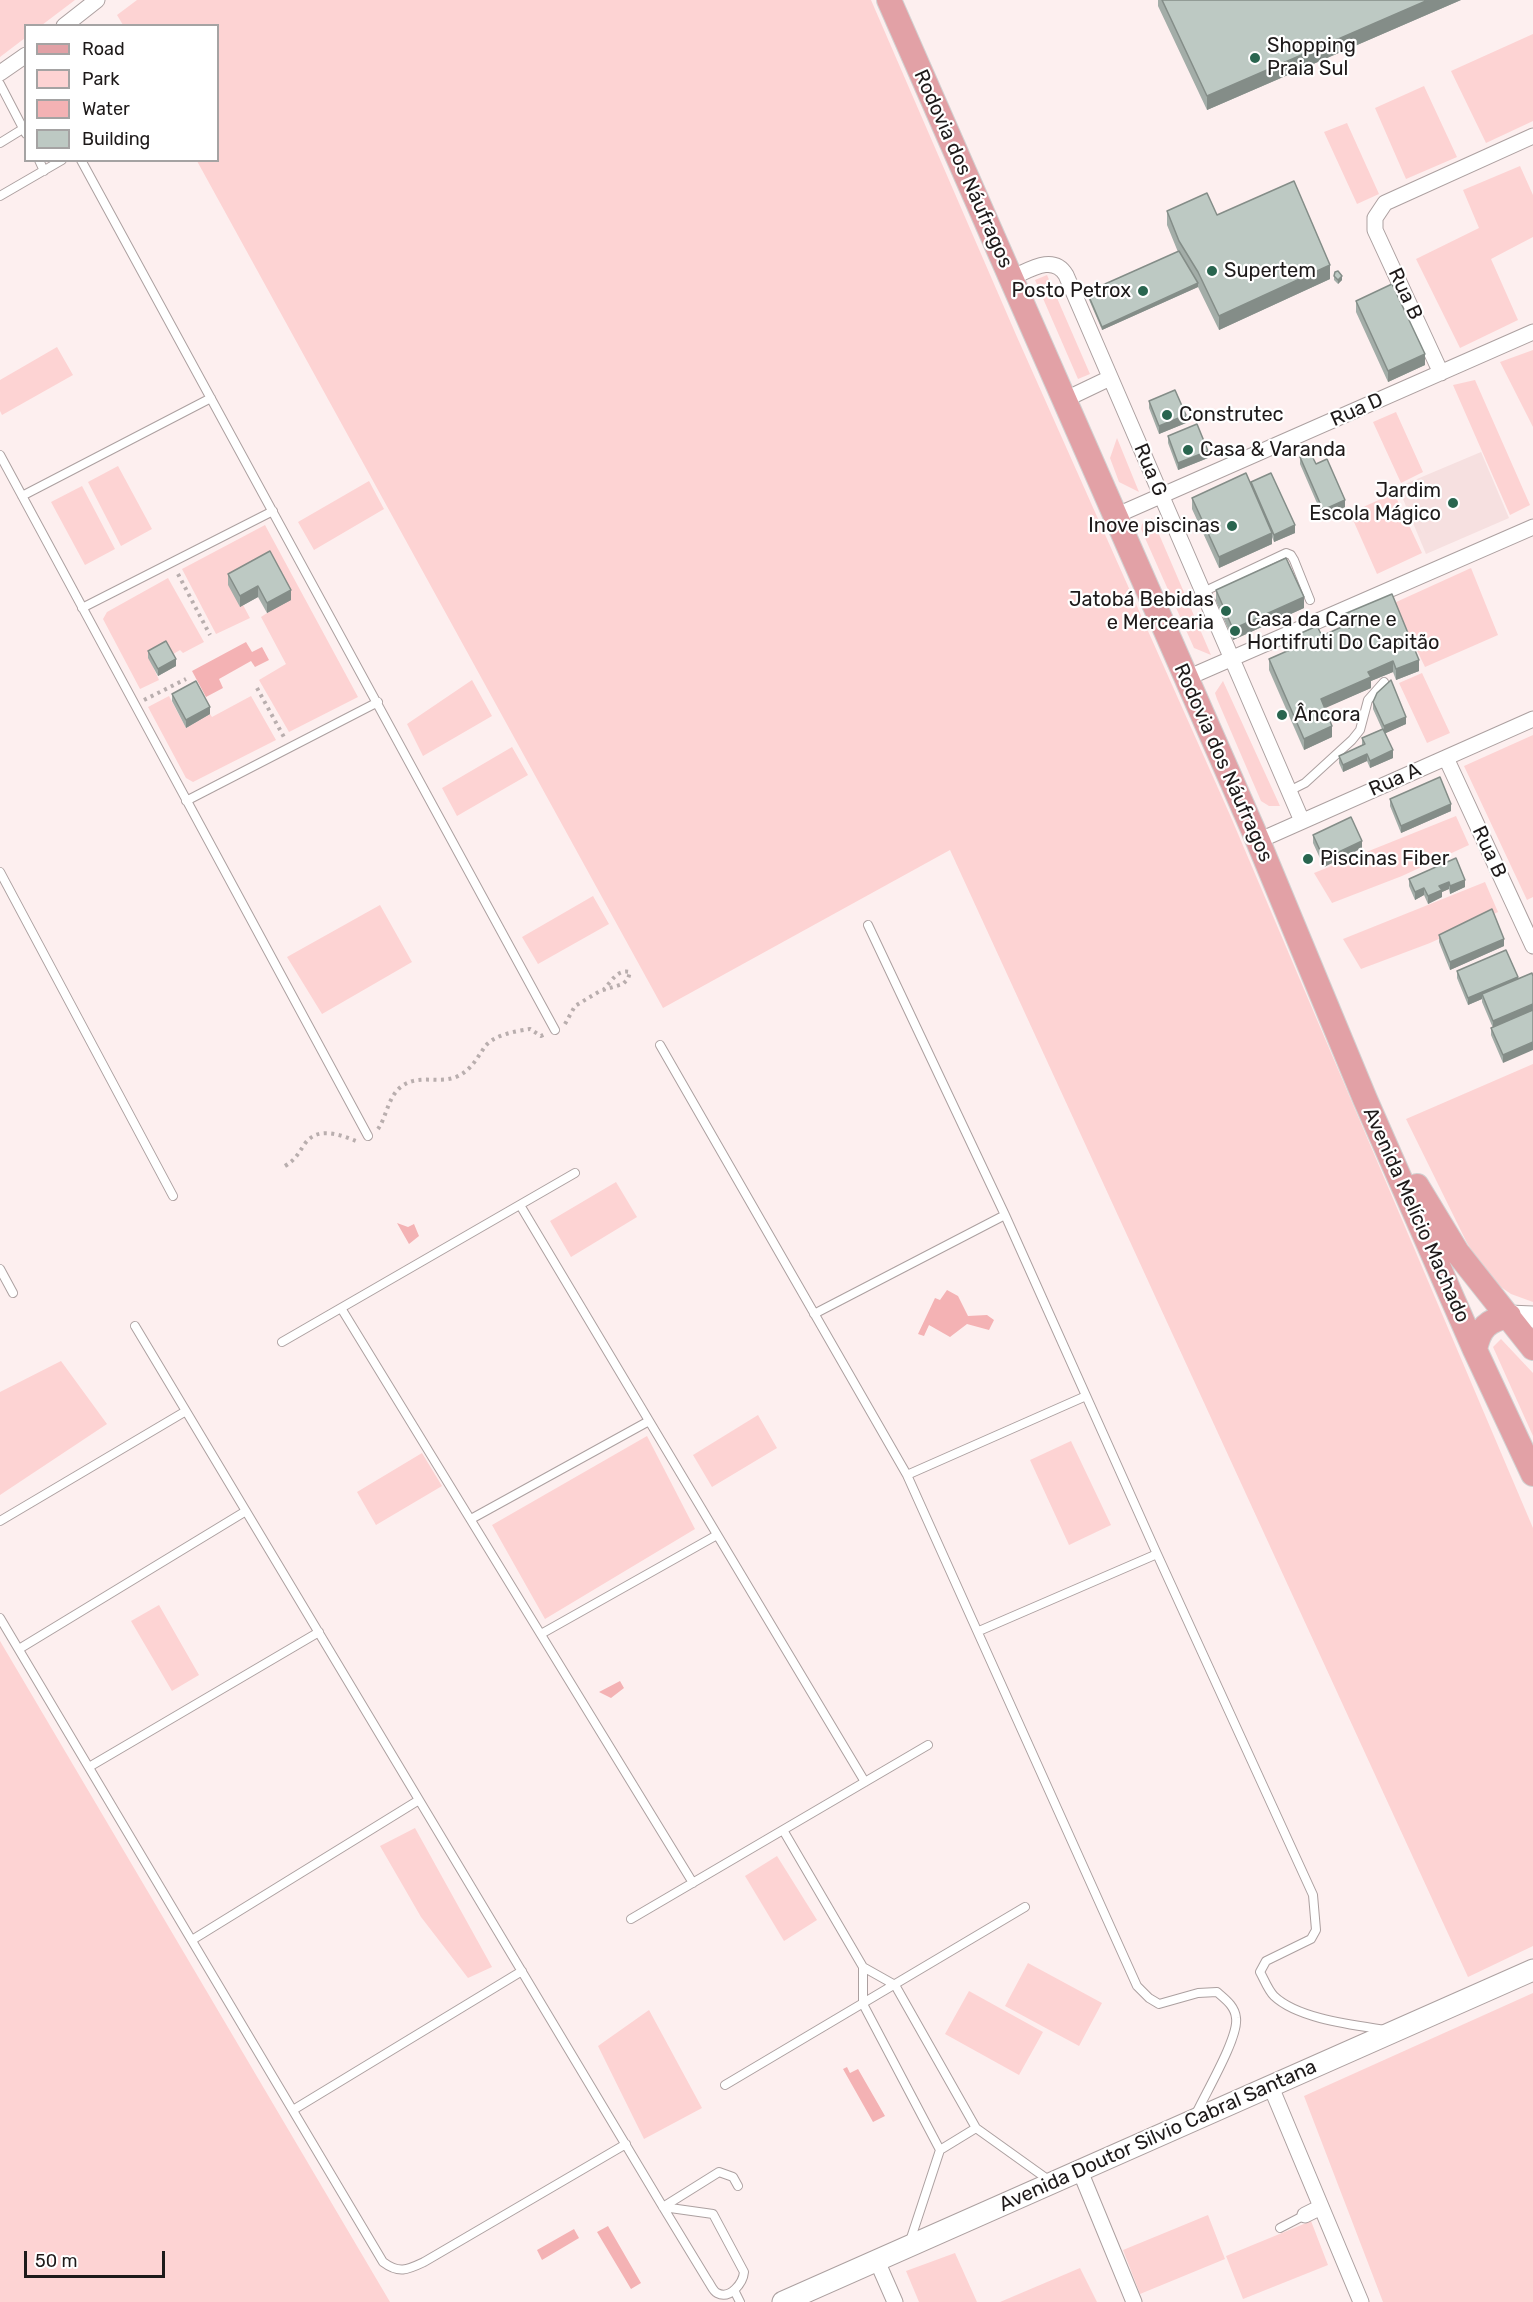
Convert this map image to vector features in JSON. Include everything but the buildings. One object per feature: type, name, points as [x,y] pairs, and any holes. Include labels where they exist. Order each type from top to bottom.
[{"type":"main road","name":"Rodovia dos Náufragos","points":[[889,0],[1258,841],[1365,1099]]},
{"type":"main road","name":"Avenida Melício Machado","points":[[1365,1099],[1457,1252],[1533,1348]]},
{"type":"main road","name":"Avenida Melício Machado","points":[[1365,1099],[1475,1350],[1533,1474]]},
{"type":"main road","points":[[1475,1350],[1477,1337],[1487,1325],[1494,1319],[1509,1316]]},
{"type":"street","points":[[67,24],[97,0]]},
{"type":"street","points":[[0,73],[24,56]]},
{"type":"street","name":"Rua B","points":[[1441,373],[1375,230],[1377,214],[1385,203],[1533,136]]},
{"type":"street","name":"Rua G","points":[[1011,278],[1046,263],[1063,271],[1302,821]]},
{"type":"street","name":"Rua D","points":[[1115,516],[1533,332]]},
{"type":"street","points":[[1064,400],[1110,378]]},
{"type":"street","points":[[1186,678],[1533,527]]},
{"type":"street","name":"Rua A","points":[[1258,841],[1533,719]]},
{"type":"street","name":"Rua B","points":[[1446,758],[1533,945]]},
{"type":"street","points":[[1509,1316],[1533,1317]]},
{"type":"street","name":"Avenida Doutor Silvio Cabral Santana","points":[[783,2302],[1533,1970]]},
{"type":"street","points":[[1271,2087],[1361,2302]]},
{"type":"street","points":[[1080,2172],[1134,2302]]},
{"type":"street","points":[[1305,2215],[1321,2207]]},
{"type":"street","points":[[877,2261],[895,2302]]},
{"type":"lane","points":[[0,84],[24,128]]},
{"type":"lane","points":[[0,142],[24,130]]},
{"type":"lane","points":[[40,162],[44,171]]},
{"type":"lane","points":[[0,196],[59,162]]},
{"type":"lane","points":[[82,162],[555,1030]]},
{"type":"lane","points":[[22,496],[211,398]]},
{"type":"lane","points":[[0,455],[368,1136]]},
{"type":"lane","points":[[82,608],[273,511]]},
{"type":"lane","points":[[1203,592],[1286,553],[1294,560],[1310,600]]},
{"type":"lane","points":[[1289,791],[1305,783],[1352,740],[1360,730],[1368,700],[1384,682]]},
{"type":"lane","points":[[186,801],[378,702]]},
{"type":"lane","points":[[0,872],[173,1196]]},
{"type":"lane","points":[[868,925],[1005,1215],[1313,1895],[1316,1930],[1311,1939],[1266,1961],[1260,1972],[1274,1996],[1299,2011],[1336,2022],[1395,2031]]},
{"type":"lane","points":[[660,1045],[907,1475],[1137,1986],[1159,2004],[1198,1993],[1217,1992],[1228,2001],[1236,2017],[1235,2032],[1192,2122]]},
{"type":"lane","points":[[282,1342],[575,1173]]},
{"type":"lane","points":[[520,1205],[865,1782]]},
{"type":"lane","points":[[814,1314],[1005,1215]]},
{"type":"lane","points":[[0,1269],[13,1293]]},
{"type":"lane","points":[[341,1308],[693,1883]]},
{"type":"lane","points":[[135,1326],[663,2207],[715,2292],[728,2294],[734,2290],[743,2279],[744,2272],[713,2214],[663,2207]]},
{"type":"lane","points":[[907,1475],[1086,1396]]},
{"type":"lane","points":[[0,1521],[186,1411]]},
{"type":"lane","points":[[471,1519],[649,1421]]},
{"type":"lane","points":[[19,1649],[246,1512]]},
{"type":"lane","points":[[541,1634],[717,1535]]},
{"type":"lane","points":[[979,1631],[1157,1554]]},
{"type":"lane","points":[[0,1617],[383,2262],[392,2269],[406,2270],[424,2262],[626,2144]]},
{"type":"lane","points":[[89,1767],[319,1632]]},
{"type":"lane","points":[[631,1919],[928,1745]]},
{"type":"lane","points":[[192,1940],[419,1800]]},
{"type":"lane","points":[[783,1830],[863,1967],[863,2004],[940,2150]]},
{"type":"lane","points":[[725,2085],[1025,1907]]},
{"type":"lane","points":[[863,1967],[895,1985],[976,2128],[1052,2183]]},
{"type":"lane","points":[[293,2110],[522,1971]]},
{"type":"lane","points":[[908,2246],[940,2150],[976,2128]]},
{"type":"lane","points":[[663,2207],[719,2172],[733,2177],[738,2186]]},
{"type":"lane","points":[[1280,2228],[1305,2215]]},
{"type":"lane","points":[[734,2290],[740,2302]]},
{"type":"path","points":[[172,562],[210,635]]},
{"type":"path","points":[[134,705],[186,679]]},
{"type":"path","points":[[257,688],[290,747]]},
{"type":"path","points":[[285,1166],[295,1160],[308,1140],[319,1134],[336,1135],[356,1142],[376,1132],[384,1119],[390,1101],[407,1083],[421,1079],[441,1081],[457,1077],[476,1062],[486,1045],[512,1032],[530,1029],[541,1036],[555,1030],[567,1023],[575,1006],[604,989],[623,984],[630,972],[620,972],[604,989]]},
{"type":"shaded area","name":"Jardim Escola Mágico","points":[[1481,452],[1509,518],[1426,554],[1398,487]]},
{"type":"green space","points":[[0,0],[75,0],[43,24],[24,24],[24,39],[0,57]]},
{"type":"green space","points":[[137,0],[871,0],[1017,337],[1230,815],[1533,1528],[1533,1946],[1468,1977],[950,850],[663,1008],[198,162],[219,162],[219,24],[122,24],[117,15]]},
{"type":"green space","points":[[1533,34],[1533,121],[1486,143],[1451,71]]},
{"type":"green space","points":[[1424,86],[1457,157],[1406,179],[1375,108]]},
{"type":"green space","points":[[1347,123],[1379,194],[1357,204],[1324,132]]},
{"type":"green space","points":[[1520,166],[1533,195],[1533,237],[1491,259],[1518,320],[1460,348],[1416,259],[1479,228],[1463,190]]},
{"type":"green space","points":[[1047,275],[1090,374],[1078,379],[1035,280]]},
{"type":"green space","points":[[57,347],[73,375],[2,415],[0,380]]},
{"type":"green space","points":[[1533,350],[1533,427],[1500,362]]},
{"type":"green space","points":[[1475,380],[1530,505],[1510,515],[1453,385]]},
{"type":"green space","points":[[1396,412],[1423,472],[1401,483],[1373,422]]},
{"type":"green space","points":[[1117,438],[1139,492],[1119,482],[1110,458]]},
{"type":"green space","points":[[118,466],[152,529],[121,546],[88,482]]},
{"type":"green space","points":[[369,481],[384,509],[314,550],[298,522]]},
{"type":"green space","points":[[82,486],[115,549],[85,565],[51,502]]},
{"type":"green space","points":[[1394,493],[1422,553],[1377,574],[1350,513]]},
{"type":"green space","points":[[1152,518],[1211,655],[1194,648],[1141,529],[1142,524]]},
{"type":"green space","points":[[265,525],[358,697],[289,732],[259,680],[286,664],[261,617],[267,613],[270,562],[239,606],[243,605],[250,618],[216,634],[182,569]]},
{"type":"green space","points":[[1471,568],[1498,635],[1425,667],[1394,603]]},
{"type":"green space","points":[[168,578],[204,642],[183,653],[180,650],[170,656],[149,658],[159,680],[140,689],[103,619],[107,612]]},
{"type":"green space","points":[[1422,673],[1450,733],[1427,743],[1399,683]]},
{"type":"green space","points":[[472,680],[492,716],[423,756],[407,724]]},
{"type":"green space","points":[[1223,681],[1280,806],[1269,806],[1261,801],[1215,693]]},
{"type":"green space","points":[[169,696],[186,728],[210,714],[212,717],[251,696],[276,740],[193,782],[186,778],[148,707]]},
{"type":"green space","points":[[1533,735],[1533,897],[1527,900],[1464,766]]},
{"type":"green space","points":[[512,747],[528,775],[457,816],[442,788]]},
{"type":"green space","points":[[1456,816],[1469,845],[1402,876],[1332,903],[1314,873]]},
{"type":"green space","points":[[1485,882],[1498,912],[1430,943],[1361,969],[1343,939]]},
{"type":"green space","points":[[593,896],[609,924],[538,964],[522,937]]},
{"type":"green space","points":[[380,905],[412,962],[322,1014],[287,957]]},
{"type":"green space","points":[[1533,1064],[1533,1302],[1511,1294],[1498,1285],[1485,1271],[1467,1243],[1406,1119]]},
{"type":"green space","points":[[616,1182],[637,1217],[571,1257],[550,1221]]},
{"type":"green space","points":[[1501,1339],[1533,1373],[1533,1436],[1493,1347]]},
{"type":"green space","points":[[61,1361],[107,1424],[0,1495],[0,1392]]},
{"type":"green space","points":[[758,1415],[777,1448],[712,1487],[693,1455]]},
{"type":"green space","points":[[647,1436],[695,1529],[545,1619],[492,1525]]},
{"type":"green space","points":[[1071,1441],[1111,1525],[1069,1545],[1030,1460]]},
{"type":"green space","points":[[422,1453],[442,1486],[376,1525],[357,1492]]},
{"type":"green space","points":[[159,1605],[199,1675],[172,1691],[131,1621]]},
{"type":"green space","points":[[0,1641],[390,2302],[0,2302]]},
{"type":"green space","points":[[415,1828],[492,1967],[468,1978],[421,1917],[380,1846]]},
{"type":"green space","points":[[777,1856],[817,1920],[784,1941],[745,1876]]},
{"type":"green space","points":[[1028,1963],[1102,2003],[1079,2046],[1005,2006]]},
{"type":"green space","points":[[969,1991],[1043,2032],[1019,2075],[945,2034]]},
{"type":"green space","points":[[1533,1993],[1533,2302],[1383,2302],[1304,2096]]},
{"type":"green space","points":[[649,2010],[702,2108],[644,2139],[598,2046]]},
{"type":"green space","points":[[1208,2215],[1225,2259],[1140,2294],[1123,2250]]},
{"type":"green space","points":[[1311,2221],[1328,2265],[1243,2299],[1226,2256]]},
{"type":"green space","points":[[955,2253],[977,2302],[919,2302],[906,2271]]},
{"type":"green space","points":[[1080,2268],[1097,2302],[1000,2302]]},
{"type":"water","points":[[246,642],[252,652],[262,647],[269,660],[255,667],[251,661],[219,679],[223,688],[206,697],[192,671]]},
{"type":"water","points":[[397,1223],[408,1227],[414,1224],[419,1236],[409,1244]]},
{"type":"water","points":[[947,1290],[958,1296],[968,1316],[987,1315],[994,1320],[989,1330],[967,1324],[950,1337],[929,1325],[924,1336],[918,1334],[935,1298],[940,1300]]},
{"type":"water","points":[[620,1681],[624,1688],[611,1698],[599,1692]]},
{"type":"water","points":[[847,2067],[850,2073],[858,2069],[885,2116],[873,2122],[843,2069]]},
{"type":"water","points":[[608,2226],[641,2283],[631,2289],[597,2232]]},
{"type":"water","points":[[574,2229],[579,2238],[542,2260],[537,2250]]},
{"type":"place","name":"Shopping Praia Sul","points":[[1255,58]]},
{"type":"place","name":"Supertem","points":[[1212,271]]},
{"type":"place","name":"Posto Petrox","points":[[1143,291]]},
{"type":"place","name":"Construtec","points":[[1167,415]]},
{"type":"place","name":"Casa & Varanda","points":[[1188,450]]},
{"type":"place","name":"Jardim Escola Mágico","points":[[1453,503]]},
{"type":"place","name":"Inove piscinas","points":[[1232,526]]},
{"type":"place","name":"Jatobá Bebidas e Mercearia","points":[[1226,611]]},
{"type":"place","name":"Casa da Carne e Hortifruti Do Capitão","points":[[1235,631]]},
{"type":"place","name":"Âncora","points":[[1282,715]]},
{"type":"place","name":"Piscinas Fiber","points":[[1308,859]]}]
